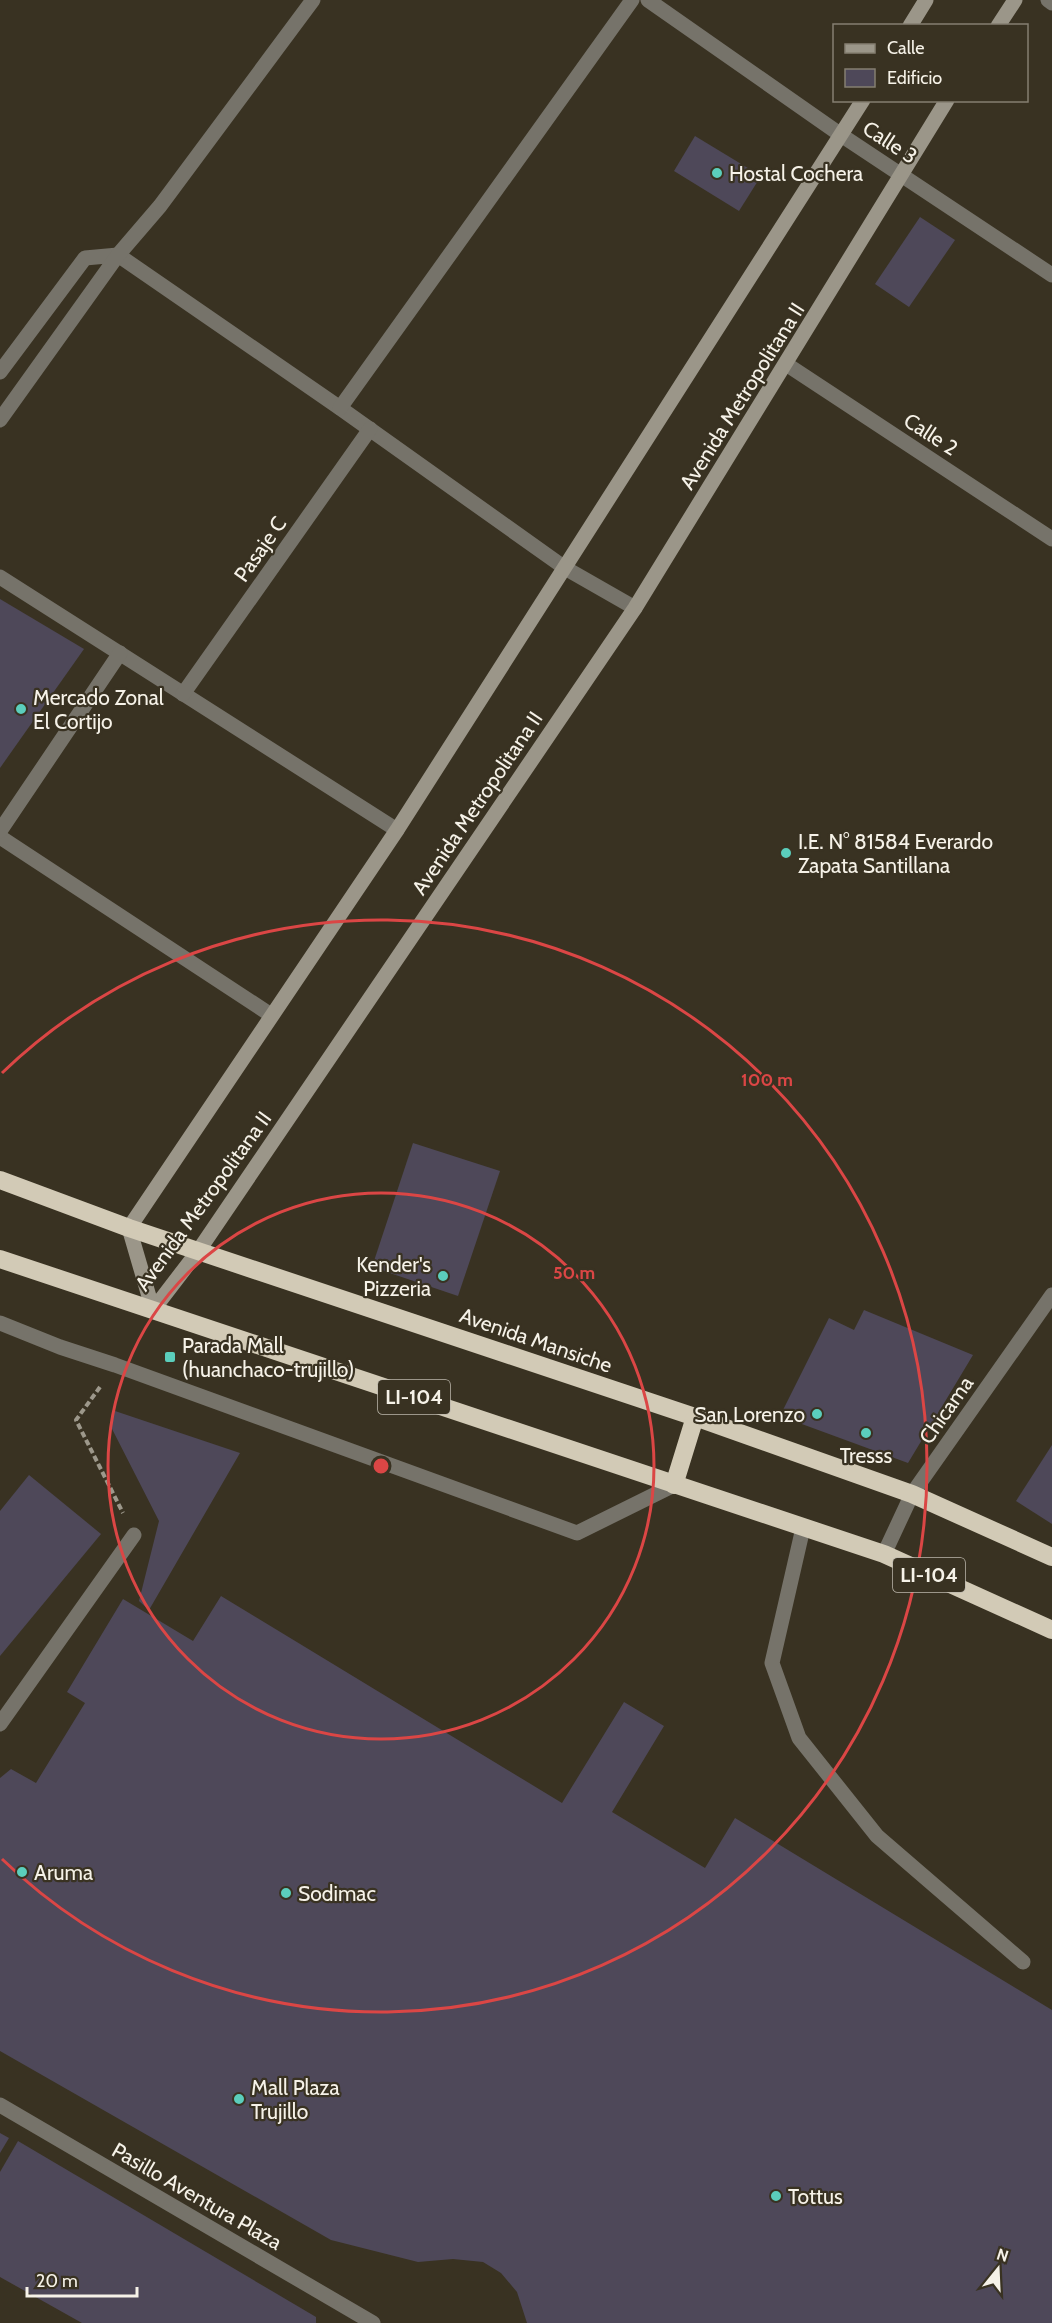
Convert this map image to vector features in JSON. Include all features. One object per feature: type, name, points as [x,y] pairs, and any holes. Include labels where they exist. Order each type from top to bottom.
[{"type":"highway","name":"Avenida Mansiche","points":[[0,1180],[129,1228],[695,1417],[912,1494],[1052,1557]]},
{"type":"highway","name":"LI-104","points":[[0,1259],[884,1554],[1052,1630]]},
{"type":"highway","points":[[674,1485],[695,1417]]},
{"type":"main road","points":[[911,24],[926,0]]},
{"type":"main road","points":[[999,24],[1016,0]]},
{"type":"main road","points":[[129,1228],[397,830],[862,102]]},
{"type":"main road","name":"Avenida Metropolitana II","points":[[153,1310],[199,1250],[635,608],[946,102]]},
{"type":"main road","name":"Avenida Metropolitana II","points":[[129,1228],[153,1310]]},
{"type":"street","points":[[0,420],[118,255],[160,206],[313,0]]},
{"type":"street","points":[[340,408],[632,0]]},
{"type":"street","name":"Calle 3","points":[[648,0],[841,135],[1052,275]]},
{"type":"street","points":[[1048,0],[1052,3]]},
{"type":"street","points":[[0,372],[85,258],[118,255],[370,429],[565,568],[635,608]]},
{"type":"street","name":"Calle 2","points":[[786,364],[1052,539]]},
{"type":"street","name":"Pasaje C","points":[[183,694],[370,429]]},
{"type":"street","points":[[0,577],[397,830]]},
{"type":"street","points":[[0,831],[120,652]]},
{"type":"street","points":[[0,837],[271,1015]]},
{"type":"street","name":"Chicama","points":[[884,1554],[912,1494],[1052,1295]]},
{"type":"street","points":[[0,1323],[60,1347],[577,1533],[674,1485]]},
{"type":"street","points":[[803,1528],[772,1663],[799,1738],[878,1836],[1023,1962]]},
{"type":"street","points":[[0,1724],[134,1535]]},
{"type":"street","name":"Pasillo Aventura Plaza","points":[[0,2105],[373,2323]]},
{"type":"building","name":"Hostal Cochera","points":[[695,136],[761,176],[739,211],[674,171]]},
{"type":"building","points":[[920,217],[955,240],[909,307],[875,284]]},
{"type":"building","name":"Mercado Zonal El Cortijo","points":[[0,599],[84,649],[0,768]]},
{"type":"building","points":[[413,1143],[500,1171],[458,1296],[372,1267]]},
{"type":"building","points":[[864,1310],[973,1355],[908,1463],[780,1416],[829,1318],[854,1330]]},
{"type":"building","points":[[115,1411],[240,1453],[149,1610],[139,1601],[159,1521],[110,1425]]},
{"type":"building","points":[[1052,1445],[1052,1524],[1016,1501]]},
{"type":"building","points":[[29,1475],[101,1534],[0,1656],[0,1511]]},
{"type":"building","points":[[221,1596],[562,1803],[624,1702],[664,1726],[612,1812],[705,1868],[735,1818],[1052,2010],[1052,2323],[527,2323],[517,2292],[501,2273],[483,2262],[453,2259],[418,2262],[331,2240],[0,2051],[0,1778],[11,1769],[36,1783],[85,1703],[67,1692],[123,1599],[193,1641]]},
{"type":"building","points":[[0,2133],[9,2138],[0,2153]]},
{"type":"building","points":[[18,2141],[316,2317],[316,2323],[82,2323],[0,2277],[0,2172]]},
{"type":"place","name":"Hostal Cochera","points":[[717,173]]},
{"type":"place","name":"Mercado Zonal El Cortijo","points":[[21,709]]},
{"type":"place","name":"I.E. N° 81584 Everardo Zapata Santillana","points":[[786,853]]},
{"type":"place","name":"Kender's Pizzeria","points":[[443,1276]]},
{"type":"place","name":"Parada Mall (huanchaco-trujillo)","points":[[170,1357]]},
{"type":"place","name":"San Lorenzo","points":[[817,1414]]},
{"type":"place","name":"Tresss","points":[[866,1433]]},
{"type":"place","name":"Aruma","points":[[22,1872]]},
{"type":"place","name":"Sodimac","points":[[286,1893]]},
{"type":"place","name":"Mall Plaza Trujillo","points":[[239,2099]]},
{"type":"place","name":"Tottus","points":[[776,2196]]}]
